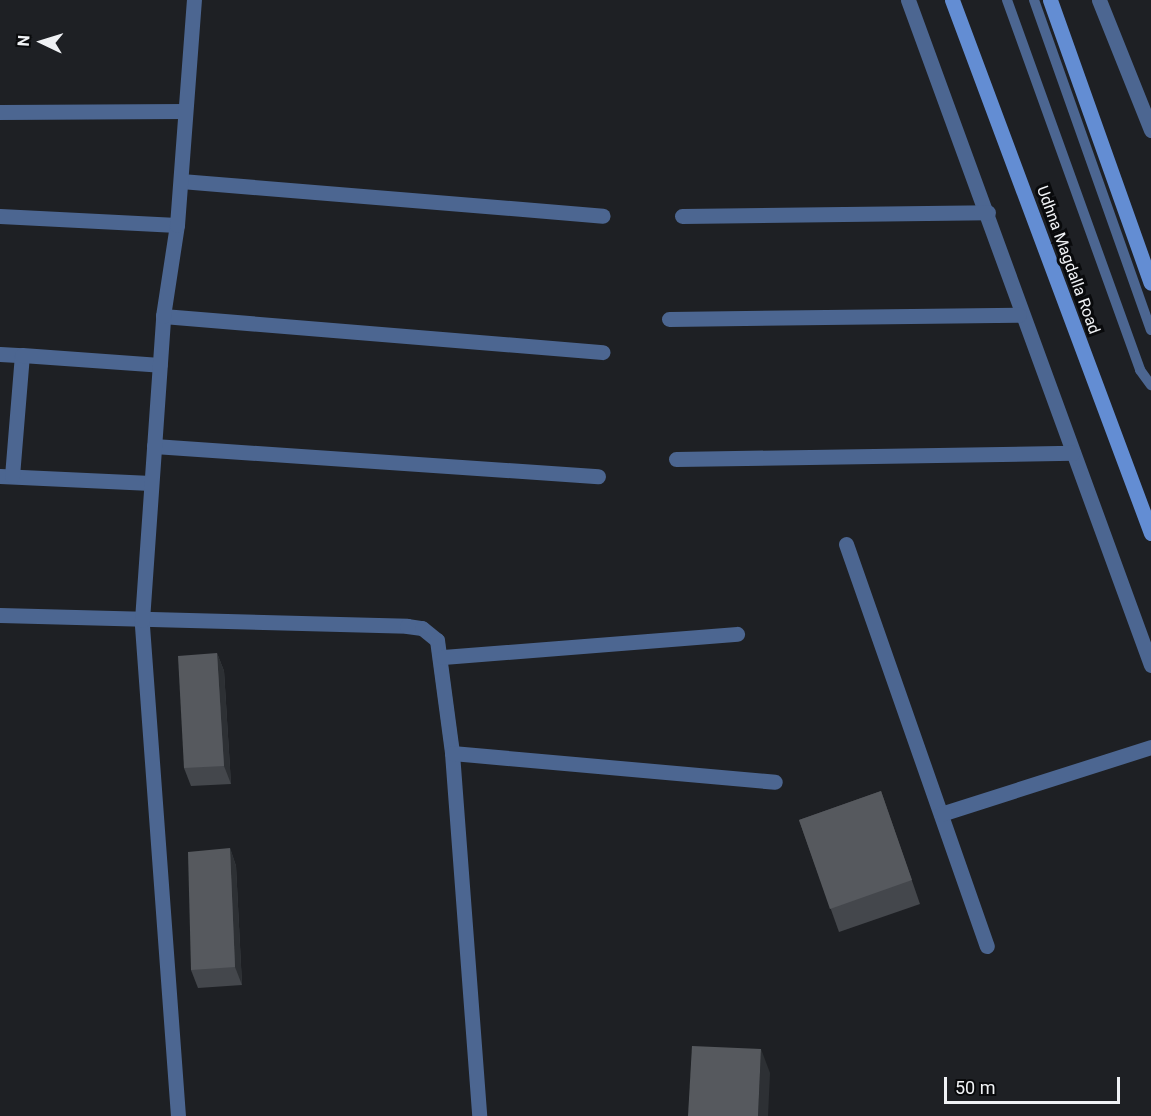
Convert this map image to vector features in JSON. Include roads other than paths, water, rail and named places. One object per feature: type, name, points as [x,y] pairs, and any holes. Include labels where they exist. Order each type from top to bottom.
[{"type":"main road","name":"Udhna Magdalla Road","points":[[952,0],[1151,533]]},
{"type":"main road","points":[[1050,0],[1151,283]]},
{"type":"street","points":[[178,1116],[142,620],[163,316],[177,225],[194,0]]},
{"type":"street","points":[[908,0],[988,212],[1019,315],[1073,453],[1151,665]]},
{"type":"street","points":[[1099,0],[1151,130]]},
{"type":"street","points":[[0,112],[185,111]]},
{"type":"street","points":[[181,181],[603,216]]},
{"type":"street","points":[[682,216],[988,212]]},
{"type":"street","points":[[0,216],[177,225]]},
{"type":"street","points":[[669,320],[1019,315]]},
{"type":"street","points":[[163,316],[603,352]]},
{"type":"street","points":[[0,354],[160,365]]},
{"type":"street","points":[[22,355],[6,476],[151,483]]},
{"type":"street","points":[[154,446],[598,476]]},
{"type":"street","points":[[676,459],[1073,453]]},
{"type":"street","points":[[846,544],[987,946]]},
{"type":"street","points":[[0,615],[407,626],[422,628],[437,640],[443,657],[452,753],[480,1116]]},
{"type":"street","points":[[443,657],[737,634]]},
{"type":"street","points":[[941,814],[1151,747]]},
{"type":"street","points":[[452,753],[775,782]]},
{"type":"lane","points":[[1007,0],[1140,370],[1151,385]]},
{"type":"lane","points":[[1034,0],[1151,330]]}]
